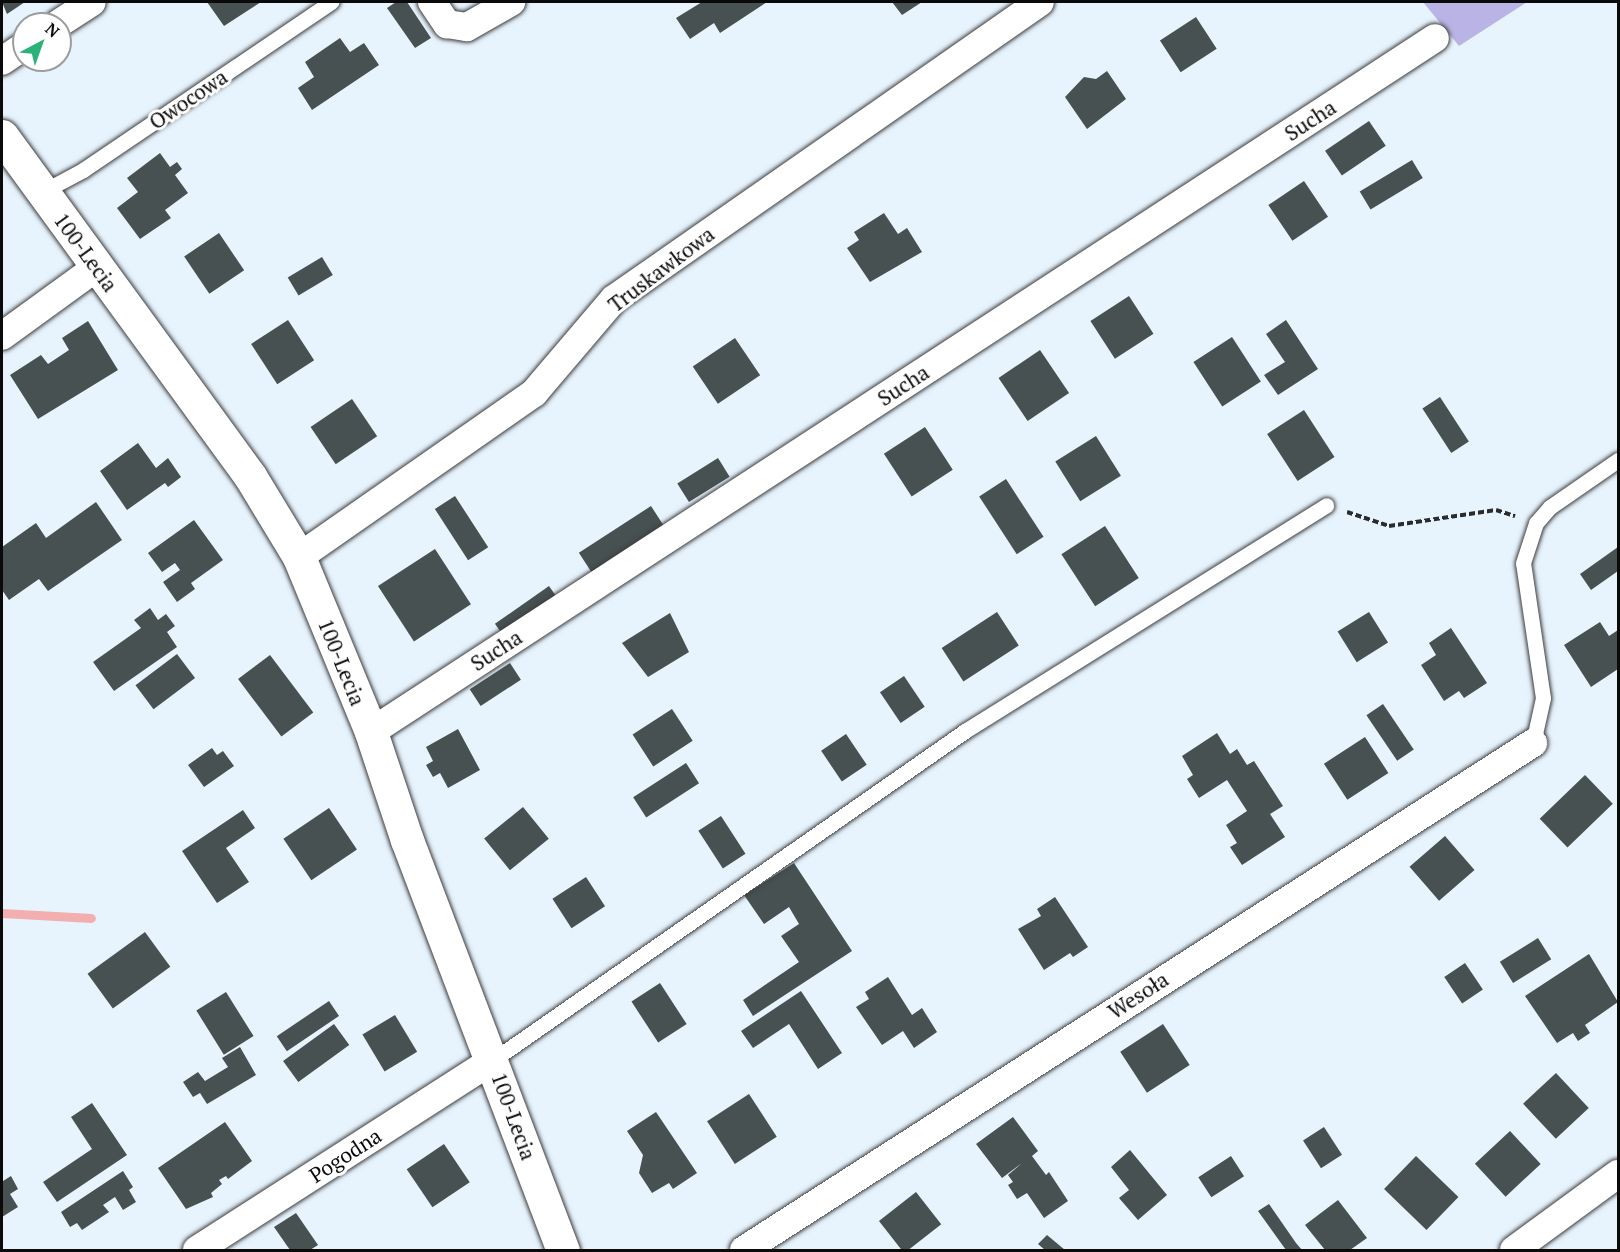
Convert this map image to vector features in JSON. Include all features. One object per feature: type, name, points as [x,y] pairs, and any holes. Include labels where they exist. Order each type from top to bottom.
[{"type":"street","points":[[72,15],[92,2]]},
{"type":"street","points":[[432,2],[447,24],[467,27],[512,2]]},
{"type":"street","name":"Truskawkowa","points":[[300,557],[534,393],[614,299],[1040,2]]},
{"type":"street","name":"Sucha","points":[[370,732],[1435,38]]},
{"type":"street","name":"100-Lecia","points":[[2,136],[250,476],[300,557],[370,732],[407,840],[493,1060],[563,1251]]},
{"type":"street","points":[[2,336],[97,267]]},
{"type":"street","name":"Wesoła","points":[[744,1251],[1533,743]]},
{"type":"street","name":"Pogodna","points":[[197,1251],[493,1060]]},
{"type":"street","points":[[1514,1251],[1618,1174]]},
{"type":"lane","name":"Owocowa","points":[[42,192],[83,170],[332,2]]},
{"type":"lane","points":[[1533,743],[1544,698],[1523,563],[1536,523],[1550,507],[1618,460]]},
{"type":"lane","points":[[493,1060],[965,731],[1326,505]]},
{"type":"path","points":[[1326,505],[1389,526],[1496,510],[1536,523]]},
{"type":"shaded area","points":[[1423,2],[1527,2],[1459,46]]},
{"type":"building","points":[[2,2],[25,2],[7,14]]},
{"type":"building","points":[[207,2],[261,2],[224,26]]},
{"type":"building","points":[[396,2],[407,2],[431,38],[415,48],[387,8]]},
{"type":"building","points":[[702,2],[767,2],[720,33],[714,23],[690,39],[676,18]]},
{"type":"building","points":[[892,2],[922,2],[902,15]]},
{"type":"building","points":[[1196,17],[1217,49],[1181,72],[1160,40]]},
{"type":"building","points":[[340,38],[350,52],[364,43],[379,65],[312,110],[298,88],[314,77],[305,62]]},
{"type":"building","points":[[1107,71],[1126,99],[1087,129],[1065,97],[1084,77],[1096,79]]},
{"type":"building","points":[[1369,121],[1386,146],[1342,176],[1325,151]]},
{"type":"building","points":[[160,153],[170,167],[177,162],[182,169],[175,175],[188,193],[165,210],[171,218],[140,239],[117,208],[138,192],[127,178]]},
{"type":"building","points":[[1412,160],[1423,178],[1371,209],[1360,191]]},
{"type":"building","points":[[1304,181],[1328,217],[1292,241],[1268,205]]},
{"type":"building","points":[[884,213],[898,234],[907,228],[922,252],[870,282],[847,248],[859,240],[854,232]]},
{"type":"building","points":[[219,233],[244,270],[209,294],[184,256]]},
{"type":"building","points":[[322,257],[333,275],[299,296],[288,278]]},
{"type":"building","points":[[1129,296],[1154,334],[1115,359],[1090,321]]},
{"type":"building","points":[[288,320],[314,360],[277,384],[251,344]]},
{"type":"building","points":[[1286,320],[1318,369],[1278,395],[1264,375],[1285,362],[1266,334]]},
{"type":"building","points":[[88,321],[118,370],[38,419],[10,375],[41,355],[48,364],[69,350],[62,338]]},
{"type":"building","points":[[1232,337],[1261,381],[1222,407],[1193,362]]},
{"type":"building","points":[[735,338],[760,375],[718,404],[693,367]]},
{"type":"building","points":[[1040,350],[1069,393],[1028,421],[999,378]]},
{"type":"building","points":[[1440,397],[1469,441],[1451,453],[1422,408]]},
{"type":"building","points":[[352,399],[377,436],[336,464],[311,427]]},
{"type":"building","points":[[1304,410],[1334,457],[1298,481],[1267,434]]},
{"type":"building","points":[[925,427],[953,470],[912,496],[884,454]]},
{"type":"building","points":[[1096,436],[1121,476],[1080,501],[1055,461]]},
{"type":"building","points":[[138,443],[156,468],[168,458],[181,477],[168,487],[165,483],[127,510],[100,471]]},
{"type":"building","points":[[718,458],[730,477],[689,502],[677,483]]},
{"type":"building","points":[[1006,479],[1044,537],[1017,554],[979,496]]},
{"type":"building","points":[[455,496],[488,547],[468,560],[435,509]]},
{"type":"building","points":[[96,502],[122,540],[48,591],[39,579],[9,600],[2,590],[2,547],[36,523],[46,538]]},
{"type":"building","points":[[651,506],[668,532],[596,579],[579,553]]},
{"type":"building","points":[[194,520],[223,560],[191,583],[195,589],[177,602],[163,582],[180,570],[175,563],[162,572],[148,553]]},
{"type":"building","points":[[1105,526],[1139,578],[1095,606],[1061,554]]},
{"type":"building","points":[[1618,547],[1618,571],[1591,590],[1580,574]]},
{"type":"building","points":[[435,549],[471,604],[414,641],[378,586]]},
{"type":"building","points":[[549,586],[561,603],[507,641],[495,624]]},
{"type":"building","points":[[150,608],[158,620],[166,614],[175,626],[167,632],[177,647],[114,691],[93,662],[141,628],[134,620]]},
{"type":"building","points":[[997,612],[1019,646],[963,681],[942,648]]},
{"type":"building","points":[[1369,612],[1388,643],[1357,662],[1338,632]]},
{"type":"building","points":[[670,613],[689,652],[648,677],[622,643]]},
{"type":"building","points":[[1600,622],[1609,636],[1618,630],[1618,669],[1591,687],[1564,645]]},
{"type":"building","points":[[1451,628],[1487,683],[1464,698],[1459,691],[1444,701],[1421,665],[1436,655],[1429,643]]},
{"type":"building","points":[[177,654],[195,678],[154,709],[135,685]]},
{"type":"building","points":[[270,655],[313,713],[281,737],[238,679]]},
{"type":"building","points":[[510,663],[521,680],[481,706],[470,689]]},
{"type":"building","points":[[904,676],[925,707],[901,723],[880,692]]},
{"type":"building","points":[[1383,704],[1414,750],[1397,761],[1366,715]]},
{"type":"building","points":[[672,709],[693,741],[653,766],[633,735]]},
{"type":"building","points":[[458,729],[480,770],[448,788],[440,773],[433,777],[426,765],[433,761],[426,747]]},
{"type":"building","points":[[1217,733],[1230,754],[1237,749],[1247,765],[1254,761],[1283,806],[1270,814],[1285,837],[1242,865],[1230,847],[1237,843],[1226,825],[1247,811],[1227,780],[1199,798],[1187,779],[1193,775],[1182,756]]},
{"type":"building","points":[[846,734],[867,765],[842,781],[821,751]]},
{"type":"building","points":[[1365,737],[1388,773],[1347,800],[1324,764]]},
{"type":"building","points":[[212,748],[217,755],[223,751],[234,766],[204,787],[188,765]]},
{"type":"building","points":[[686,763],[699,783],[646,817],[633,797]]},
{"type":"building","points":[[1585,775],[1613,804],[1567,848],[1540,819]]},
{"type":"building","points":[[523,807],[549,839],[510,870],[484,838]]},
{"type":"building","points":[[329,808],[357,849],[311,880],[283,839]]},
{"type":"building","points":[[243,810],[255,828],[226,848],[249,882],[217,903],[182,851]]},
{"type":"building","points":[[721,816],[746,854],[723,868],[698,831]]},
{"type":"building","points":[[1445,836],[1475,870],[1439,901],[1410,867]]},
{"type":"building","points":[[794,863],[852,951],[753,1016],[743,1000],[799,962],[781,936],[799,924],[789,907],[764,924],[744,895]]},
{"type":"building","points":[[586,877],[605,906],[572,928],[552,899]]},
{"type":"building","points":[[1055,897],[1088,947],[1073,957],[1070,953],[1044,970],[1018,929],[1041,916],[1037,909]]},
{"type":"building","points":[[145,932],[170,967],[113,1009],[88,974]]},
{"type":"building","points":[[1538,938],[1551,959],[1513,983],[1500,962]]},
{"type":"building","points":[[1589,954],[1618,1002],[1585,1025],[1590,1033],[1578,1041],[1573,1033],[1557,1043],[1525,996]]},
{"type":"building","points":[[1465,963],[1483,990],[1462,1004],[1444,977]]},
{"type":"building","points":[[888,977],[912,1015],[922,1008],[937,1032],[914,1048],[903,1031],[882,1045],[856,1007],[869,999],[865,992]]},
{"type":"building","points":[[660,983],[687,1024],[658,1043],[631,1002]]},
{"type":"building","points":[[801,991],[842,1053],[818,1069],[789,1024],[753,1048],[741,1031]]},
{"type":"building","points":[[226,992],[254,1036],[224,1055],[196,1011]]},
{"type":"building","points":[[329,1001],[339,1016],[287,1051],[277,1036]]},
{"type":"building","points":[[395,1015],[417,1052],[385,1071],[362,1035]]},
{"type":"building","points":[[334,1024],[349,1045],[298,1082],[283,1061]]},
{"type":"building","points":[[1163,1024],[1190,1065],[1147,1093],[1120,1052]]},
{"type":"building","points":[[240,1047],[256,1075],[207,1104],[200,1093],[193,1097],[183,1082],[198,1072],[205,1081],[228,1067],[222,1058]]},
{"type":"building","points":[[1556,1073],[1589,1108],[1556,1139],[1523,1104]]},
{"type":"building","points":[[749,1094],[777,1137],[735,1164],[707,1121]]},
{"type":"building","points":[[92,1103],[127,1155],[57,1202],[43,1182],[92,1149],[71,1117]]},
{"type":"building","points":[[656,1112],[697,1173],[673,1189],[669,1183],[652,1193],[639,1173],[643,1155],[627,1131]]},
{"type":"building","points":[[1013,1117],[1038,1151],[1032,1156],[1046,1175],[1049,1172],[1068,1201],[1044,1218],[1027,1193],[1017,1199],[1008,1185],[1013,1182],[1008,1175],[1022,1163],[1002,1178],[976,1144]]},
{"type":"building","points":[[225,1122],[252,1161],[228,1179],[226,1176],[219,1180],[222,1184],[211,1193],[213,1197],[186,1209],[158,1168]]},
{"type":"building","points":[[1324,1127],[1342,1155],[1321,1168],[1303,1141]]},
{"type":"building","points":[[1510,1131],[1541,1164],[1506,1197],[1475,1164]]},
{"type":"building","points":[[444,1144],[470,1182],[432,1207],[407,1169]]},
{"type":"building","points":[[1130,1150],[1167,1195],[1138,1220],[1119,1198],[1129,1190],[1111,1167]]},
{"type":"building","points":[[1231,1156],[1244,1176],[1211,1197],[1198,1177]]},
{"type":"building","points":[[1416,1156],[1458,1197],[1426,1230],[1384,1189]]},
{"type":"building","points":[[123,1171],[133,1187],[129,1190],[136,1202],[123,1210],[115,1197],[103,1205],[109,1212],[82,1230],[77,1223],[70,1227],[61,1212]]},
{"type":"building","points":[[11,1176],[18,1189],[10,1194],[18,1207],[2,1217],[2,1178],[3,1181]]},
{"type":"building","points":[[916,1192],[941,1224],[908,1250],[902,1250],[879,1221]]},
{"type":"building","points":[[1338,1200],[1367,1238],[1350,1250],[1325,1250],[1305,1225]]},
{"type":"building","points":[[1269,1204],[1302,1250],[1286,1250],[1258,1211]]},
{"type":"building","points":[[296,1213],[318,1245],[310,1250],[290,1250],[274,1227]]},
{"type":"building","points":[[1047,1235],[1065,1250],[1045,1250],[1038,1244]]},
{"type":"waterway","points":[[2,913],[91,918]]}]
